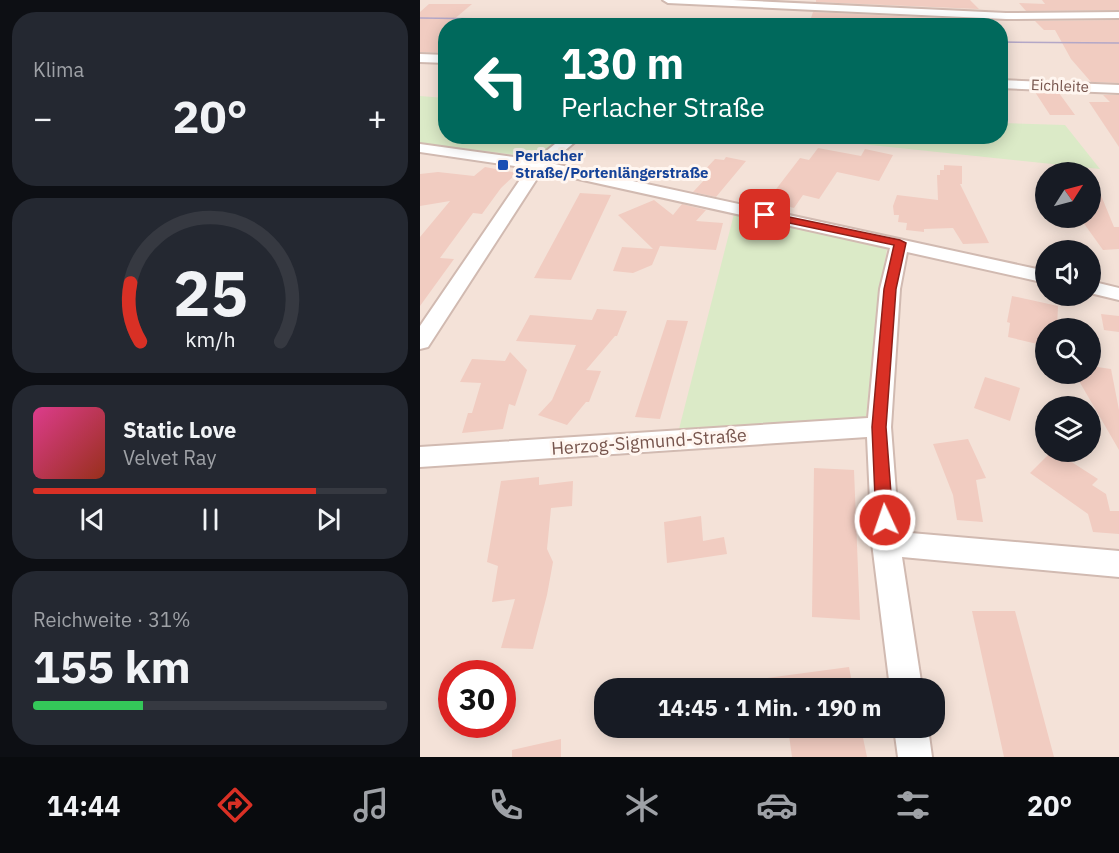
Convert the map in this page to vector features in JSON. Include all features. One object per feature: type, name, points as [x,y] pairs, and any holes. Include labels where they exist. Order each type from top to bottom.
[{"type":"street","points":[[668,0],[782,2],[1006,16],[1119,15]]},
{"type":"street","points":[[420,58],[438,59]]},
{"type":"street","name":"Eichleite","points":[[1008,84],[1119,89]]},
{"type":"street","points":[[420,342],[538,165],[565,144]]},
{"type":"street","points":[[420,148],[538,165],[1035,274]]},
{"type":"street","points":[[900,243],[890,289],[879,427],[886,543],[905,678]]},
{"type":"street","points":[[1101,290],[1119,294]]},
{"type":"street","name":"Herzog-Sigmund-Straße","points":[[420,457],[879,427]]},
{"type":"street","points":[[886,543],[1119,564]]},
{"type":"street","points":[[912,738],[915,757]]},
{"type":"shaded area","points":[[420,0],[1119,0],[1119,757],[420,757]]},
{"type":"green space","points":[[420,96],[438,97],[438,144],[558,144],[539,158],[420,143]]},
{"type":"green space","points":[[1008,123],[1065,125],[1094,162],[1035,162],[862,144],[1008,144]]},
{"type":"green space","points":[[734,214],[887,249],[879,294],[866,417],[679,429]]},
{"type":"building","points":[[816,0],[970,0],[979,9],[816,2]]},
{"type":"building","points":[[1042,0],[1119,0],[1119,10],[1026,11],[1019,3],[1045,4]]},
{"type":"building","points":[[429,4],[472,4],[455,18],[438,18],[438,53],[420,52],[420,12]]},
{"type":"building","points":[[813,12],[940,18],[811,18]]},
{"type":"building","points":[[1119,20],[1119,83],[1091,82],[1071,59],[1055,30],[1044,30],[1035,21]]},
{"type":"building","points":[[1035,92],[1059,93],[1075,115],[1050,115]]},
{"type":"building","points":[[1103,95],[1119,95],[1119,147],[1089,102],[1110,102]]},
{"type":"building","points":[[818,148],[861,156],[865,149],[893,155],[879,181],[837,172],[819,199],[803,195],[794,208],[767,201],[800,158],[809,160]]},
{"type":"building","points":[[726,157],[746,161],[716,197],[693,192],[708,176],[701,174],[715,159],[724,160]]},
{"type":"building","points":[[944,165],[962,166],[962,184],[960,184],[989,243],[963,244],[953,228],[924,229],[924,232],[906,230],[907,223],[898,222],[899,215],[894,215],[893,206],[897,195],[938,200],[937,175],[940,175],[940,170],[944,170]]},
{"type":"building","points":[[485,167],[517,173],[501,188],[482,214],[473,213],[440,258],[454,259],[420,306],[420,237],[450,201],[420,206],[420,174],[438,172],[474,176]]},
{"type":"building","points":[[580,193],[611,195],[571,280],[534,278]]},
{"type":"building","points":[[1101,195],[1114,227],[1119,227],[1119,249],[1103,250],[1101,240],[1096,240],[1087,228],[1101,228]]},
{"type":"building","points":[[654,200],[673,215],[682,204],[706,210],[696,221],[723,223],[716,250],[660,246],[652,265],[633,273],[613,271],[622,247],[653,249],[618,215]]},
{"type":"building","points":[[1012,296],[1035,301],[1035,306],[1058,306],[1057,318],[1035,318],[1035,343],[1008,337],[1010,323],[1007,322]]},
{"type":"building","points":[[597,309],[627,311],[617,336],[586,370],[601,371],[589,402],[586,402],[567,425],[538,415],[552,400],[576,345],[516,341],[530,315],[592,320]]},
{"type":"building","points":[[1101,314],[1119,316],[1119,332],[1104,330]]},
{"type":"building","points":[[667,320],[688,321],[660,419],[635,417]]},
{"type":"building","points":[[510,352],[527,370],[515,406],[509,404],[503,429],[462,433],[468,413],[472,413],[481,383],[460,382],[472,359],[505,361]]},
{"type":"building","points":[[1101,368],[1111,369],[1119,410],[1119,450],[1101,419],[1101,396],[1088,396],[1081,384],[1101,384]]},
{"type":"building","points":[[985,377],[1020,388],[1010,421],[974,408]]},
{"type":"building","points":[[968,439],[986,478],[976,480],[983,522],[957,520],[953,495],[933,444]]},
{"type":"building","points":[[1041,462],[1072,462],[1098,479],[1092,485],[1106,494],[1110,511],[1119,511],[1119,534],[1093,532],[1088,514],[1030,473]]},
{"type":"building","points":[[814,468],[854,470],[860,620],[812,617]]},
{"type":"building","points":[[539,477],[539,485],[573,481],[572,506],[551,508],[547,549],[553,562],[533,649],[501,648],[515,599],[492,602],[498,566],[487,562],[501,481]]},
{"type":"building","points":[[701,516],[703,541],[724,537],[727,554],[667,563],[664,522]]},
{"type":"building","points":[[972,611],[1015,611],[1054,757],[1004,757]]},
{"type":"building","points":[[849,667],[851,678],[767,678]]},
{"type":"building","points":[[789,738],[863,738],[867,757],[792,757]]},
{"type":"building","points":[[561,739],[561,757],[512,757],[512,750]]},
{"type":"tram line","points":[[420,18],[438,18]]},
{"type":"tram line","points":[[1008,42],[1119,43]]},
{"type":"place","name":"Perlacher Straße/Portenlängerstraße","points":[[503,165]]},
{"type":"route","points":[[765,215],[900,243],[890,289],[879,427],[885,520]]}]
